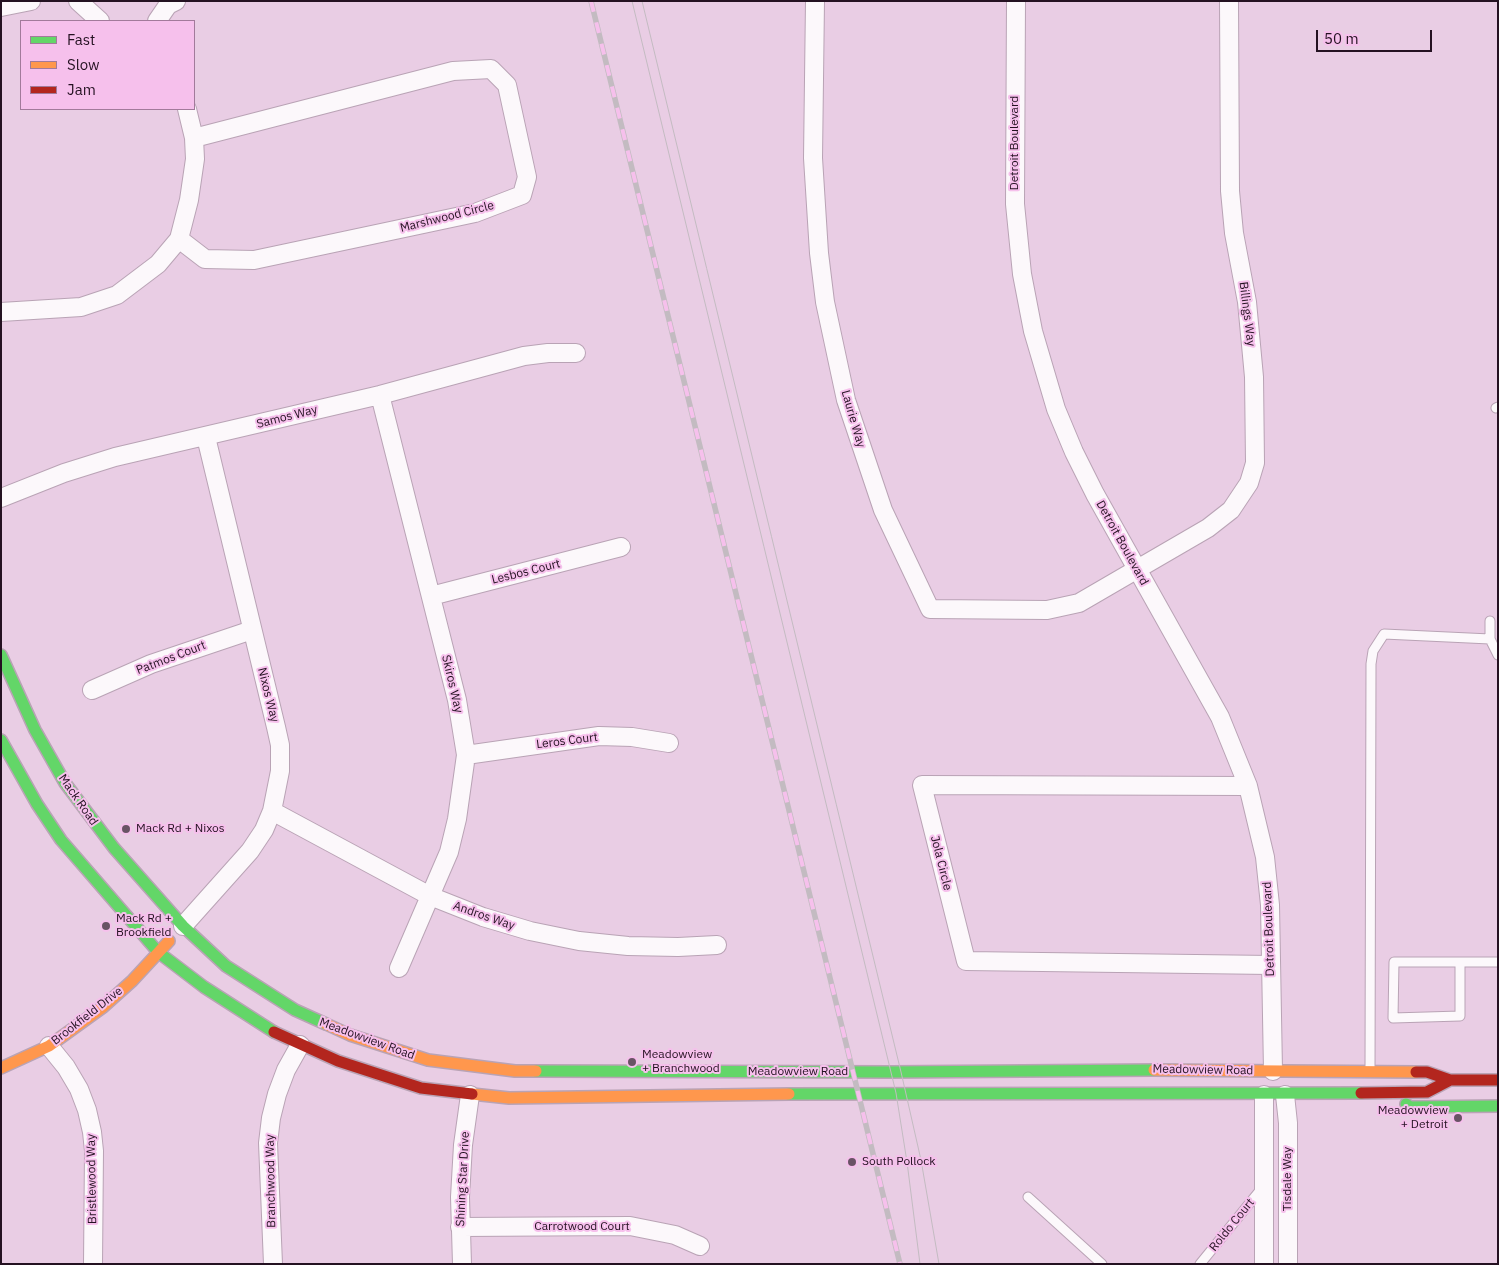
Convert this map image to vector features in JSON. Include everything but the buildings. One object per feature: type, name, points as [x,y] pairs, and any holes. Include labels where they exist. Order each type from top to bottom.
[{"type":"main road","name":"Mack Road","points":[[1,655],[35,730],[65,783],[114,848],[183,926]]},
{"type":"main road","points":[[1,740],[36,804],[62,840],[89,874],[158,952]]},
{"type":"main road","name":"Meadowview Road","points":[[183,926],[226,966],[260,989],[315,1020],[388,1049],[428,1060],[515,1072],[891,1072],[1219,1069],[1426,1072],[1450,1080],[1498,1080]]},
{"type":"main road","name":"Brookfield Drive","points":[[1,1068],[49,1046],[103,1007],[132,981],[183,926]]},
{"type":"main road","name":"Meadowview Road","points":[[158,952],[240,1012],[300,1045],[379,1076],[432,1091],[470,1095],[509,1098],[896,1093],[1285,1095],[1427,1092],[1450,1080]]},
{"type":"main road","points":[[1264,1095],[1273,1071]]},
{"type":"main road","points":[[1273,1071],[1285,1095]]},
{"type":"main road","points":[[1391,1093],[1410,1106],[1498,1106]]},
{"type":"street","points":[[1,6],[30,1]]},
{"type":"street","points":[[78,1],[99,20]]},
{"type":"street","points":[[158,20],[168,5],[176,1]]},
{"type":"street","name":"Laurie Way","points":[[814,1],[815,203],[819,253],[831,332],[846,400],[883,510],[930,609],[1047,610],[1065,608],[1079,603],[1137,569]]},
{"type":"street","name":"Detroit Boulevard","points":[[1016,1],[1015,204],[1022,274],[1033,331],[1056,409],[1074,452],[1220,718],[1248,786],[1265,856],[1270,905],[1273,1071]]},
{"type":"street","name":"Billings Way","points":[[1137,569],[1208,528],[1231,510],[1249,483],[1254,463],[1254,377],[1250,331],[1234,233],[1230,191],[1229,1]]},
{"type":"street","name":"Marshwood Circle","points":[[179,239],[205,260],[254,260],[476,213],[522,195],[527,177],[507,84],[492,69],[453,71],[194,138]]},
{"type":"street","points":[[1,312],[81,307],[117,294],[158,264],[179,239],[190,200],[195,159],[194,138],[187,110]]},
{"type":"street","name":"Samos Way","points":[[1,498],[64,473],[115,457],[380,395],[524,356],[548,353],[576,353]]},
{"type":"street","name":"Skiros Way","points":[[380,395],[459,709],[466,755],[457,819],[449,852],[399,968]]},
{"type":"street","name":"Nixos Way","points":[[183,926],[250,851],[264,830],[272,811],[280,771],[280,745],[206,437]]},
{"type":"street","name":"Lesbos Court","points":[[432,596],[621,547]]},
{"type":"street","name":"Patmos Court","points":[[92,690],[151,664],[252,630]]},
{"type":"street","name":"Leros Court","points":[[466,755],[599,736],[632,737],[669,743]]},
{"type":"street","name":"Jola Circle","points":[[1248,786],[922,785],[966,961],[1271,965]]},
{"type":"street","name":"Andros Way","points":[[272,811],[430,896],[482,917],[530,931],[579,941],[628,946],[678,947],[717,945]]},
{"type":"street","name":"Branchwood Way","points":[[273,1264],[268,1143],[271,1118],[286,1070],[300,1045]]},
{"type":"street","name":"Bristlewood Way","points":[[49,1046],[66,1066],[78,1089],[87,1110],[92,1132],[94,1151],[93,1264]]},
{"type":"street","name":"Shining Star Drive","points":[[462,1264],[460,1226],[463,1145],[470,1095]]},
{"type":"street","name":"Tisdale Way","points":[[1264,1095],[1264,1264]]},
{"type":"street","name":"Tisdale Way","points":[[1285,1095],[1288,1123],[1288,1264]]},
{"type":"street","name":"Carrotwood Court","points":[[460,1226],[630,1226],[675,1235],[700,1246]]},
{"type":"lane","points":[[1490,622],[1490,639],[1498,655]]},
{"type":"lane","points":[[1370,1072],[1370,664],[1373,651],[1384,634],[1490,639]]},
{"type":"lane","points":[[1460,962],[1460,1016],[1393,1018],[1394,962],[1460,962],[1498,962]]},
{"type":"lane","name":"Roldo Court","points":[[1200,1264],[1264,1186]]},
{"type":"lane","points":[[1028,1197],[1102,1264]]},
{"type":"tram line","points":[[632,1],[896,1093],[920,1264]]},
{"type":"tram line","points":[[642,1],[901,1072],[921,1160],[939,1264]]},
{"type":"railway","points":[[591,1],[900,1264]]},
{"type":"traffic: fast","points":[[1,655],[35,730],[65,783],[114,848],[183,926],[226,966],[295,1010],[326,1024]]},
{"type":"traffic: fast","points":[[1,740],[37,804],[61,840],[158,952],[204,987],[274,1032]]},
{"type":"traffic: fast","points":[[536,1071],[891,1072],[1154,1070]]},
{"type":"traffic: fast","points":[[789,1094],[1361,1093]]},
{"type":"traffic: fast","points":[[1406,1104],[1410,1107],[1498,1106]]},
{"type":"traffic: slow","points":[[1,1068],[49,1046],[103,1007],[132,981],[169,941]]},
{"type":"traffic: slow","points":[[326,1024],[350,1035],[428,1060],[515,1071],[536,1071]]},
{"type":"traffic: slow","points":[[1154,1070],[1416,1072]]},
{"type":"traffic: slow","points":[[472,1094],[509,1098],[789,1094]]},
{"type":"traffic: jam","points":[[274,1032],[338,1061],[421,1088],[472,1094]]},
{"type":"traffic: jam","points":[[1416,1072],[1427,1072],[1450,1080],[1498,1080]]},
{"type":"traffic: jam","points":[[1361,1093],[1427,1092],[1450,1080]]},
{"type":"place","name":"Mack Rd + Nixos","points":[[126,829]]},
{"type":"place","name":"Mack Rd + Brookfield","points":[[106,926]]},
{"type":"place","name":"Meadowview + Branchwood","points":[[632,1062]]},
{"type":"place","name":"Meadowview + Detroit","points":[[1458,1118]]},
{"type":"place","name":"South Pollock","points":[[852,1162]]}]
